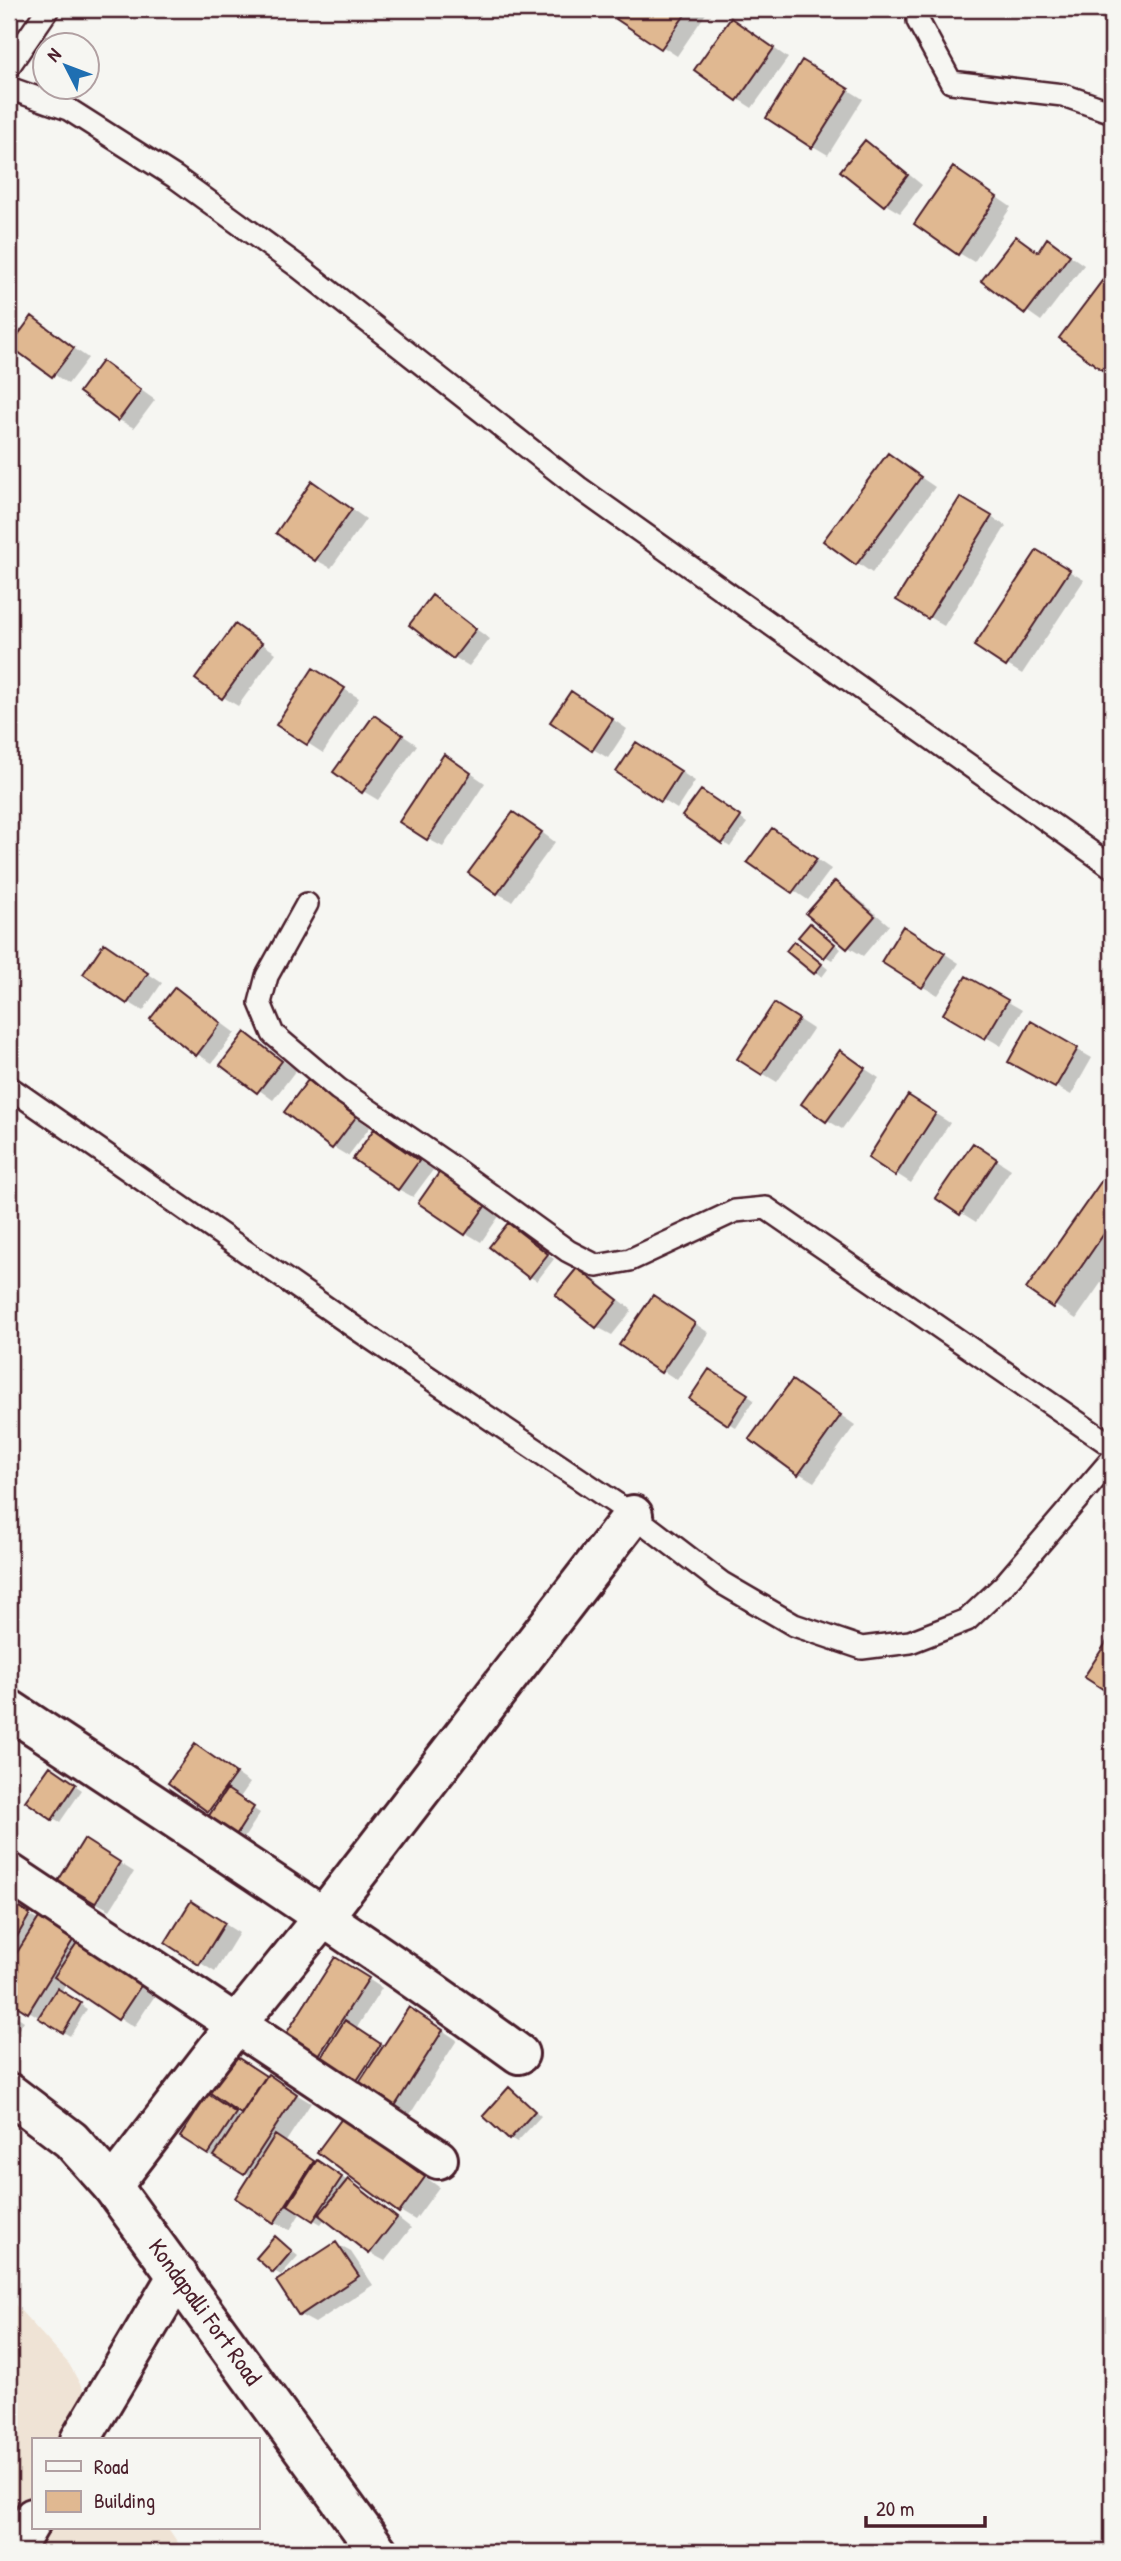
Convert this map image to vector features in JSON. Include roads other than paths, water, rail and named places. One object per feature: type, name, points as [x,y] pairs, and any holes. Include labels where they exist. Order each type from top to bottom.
[{"type":"street","points":[[112,2186],[633,1515]]},
{"type":"street","points":[[9,1709],[324,1916],[519,2054]]},
{"type":"street","points":[[9,1873],[438,2159]]},
{"type":"street","name":"Kondapalli Fort Road","points":[[9,2093],[71,2140],[112,2186],[378,2552]]},
{"type":"street","points":[[81,2438],[178,2275]]},
{"type":"street","points":[[13,2552],[32,2520]]},
{"type":"lane","points":[[9,66],[48,9]]},
{"type":"lane","points":[[918,9],[918,21],[951,82],[1063,95],[1112,112]]},
{"type":"lane","points":[[9,88],[68,109],[175,177],[300,268],[579,487],[1112,867]]},
{"type":"lane","points":[[307,904],[267,976],[260,1003],[273,1034],[338,1089],[568,1251],[597,1265],[630,1260],[735,1212],[766,1208],[1112,1446]]},
{"type":"lane","points":[[9,1087],[357,1329],[633,1515],[722,1583],[794,1625],[862,1647],[910,1642],[967,1620],[1003,1586],[1112,1459]]}]
